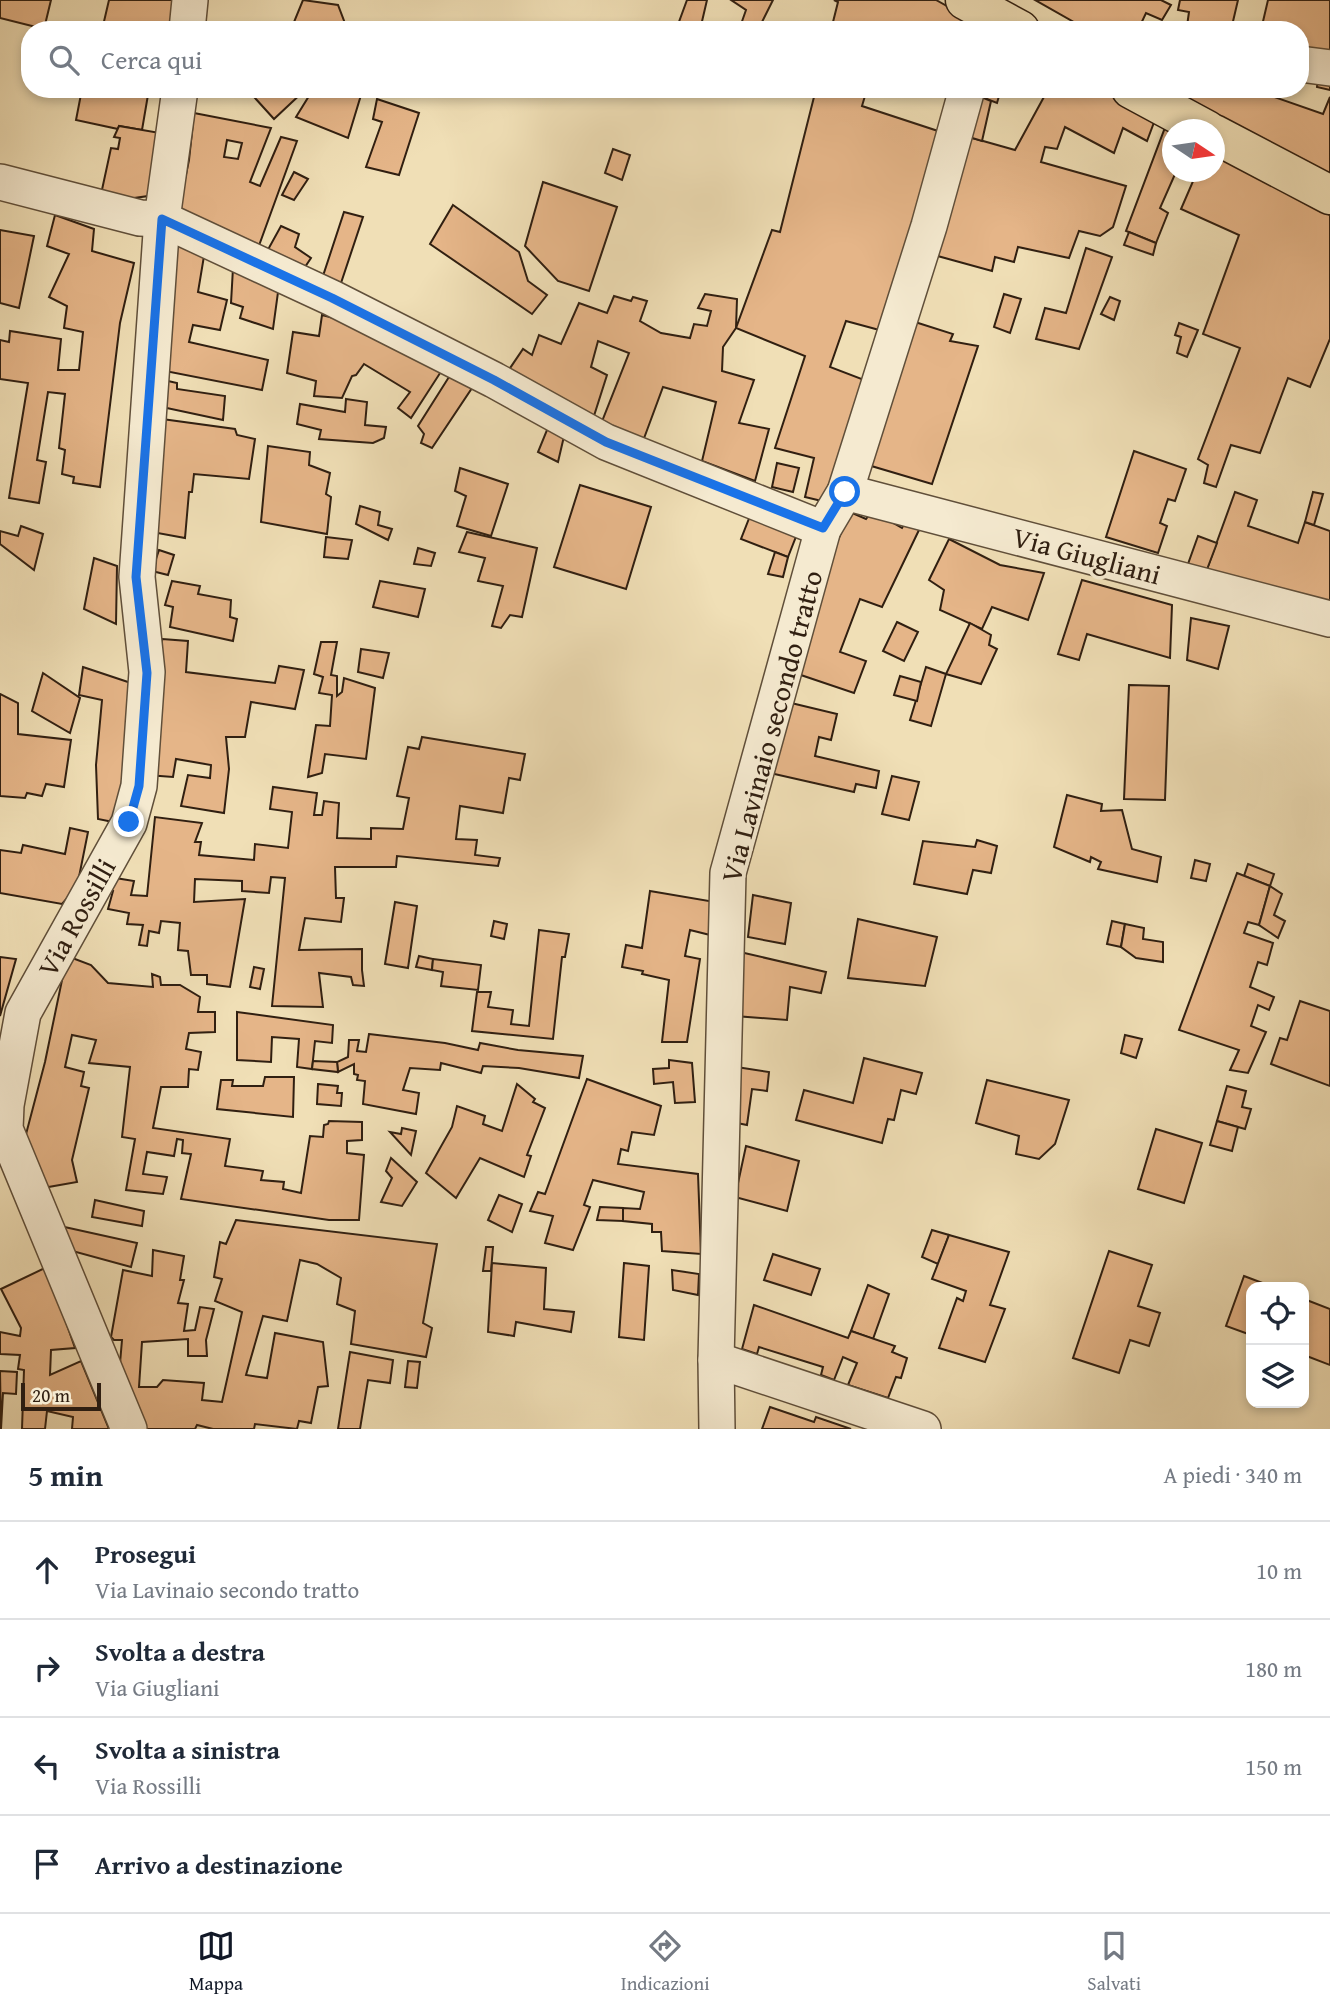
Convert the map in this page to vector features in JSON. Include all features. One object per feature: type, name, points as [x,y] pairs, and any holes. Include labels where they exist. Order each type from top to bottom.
[{"type":"main road","points":[[976,9],[1001,21]]},
{"type":"main road","points":[[1148,98],[1187,119]]},
{"type":"main road","points":[[1225,140],[1330,195]]},
{"type":"street","points":[[188,21],[190,0]]},
{"type":"street","points":[[1309,65],[1330,68]]},
{"type":"street","name":"Via Rossilli","points":[[129,1429],[5,1129],[6,1105],[23,1013],[129,822],[139,786],[147,673],[136,577],[162,219],[179,98]]},
{"type":"street","name":"Via Lavinaio secondo tratto","points":[[717,1429],[716,1360],[728,873],[823,528],[845,492],[929,226],[965,98]]},
{"type":"street","points":[[0,182],[140,218],[162,219],[332,298],[494,380],[606,442],[823,528]]},
{"type":"street","name":"Via Giugliani","points":[[845,492],[1330,619]]},
{"type":"street","points":[[716,1360],[923,1429]]},
{"type":"building","points":[[0,0],[51,0],[46,21],[21,21],[21,23],[0,18]]},
{"type":"building","points":[[109,0],[174,0],[170,21],[104,21]]},
{"type":"building","points":[[303,0],[338,5],[344,21],[294,21]]},
{"type":"building","points":[[687,0],[707,0],[702,21],[679,21]]},
{"type":"building","points":[[731,0],[773,0],[762,21],[742,21],[746,10]]},
{"type":"building","points":[[834,0],[936,0],[970,19],[833,21],[838,2]]},
{"type":"building","points":[[1035,0],[1161,0],[1171,5],[1162,20],[1146,13],[1142,21],[1072,21]]},
{"type":"building","points":[[1180,0],[1238,0],[1233,21],[1188,21],[1189,12],[1178,10]]},
{"type":"building","points":[[1268,0],[1330,0],[1330,58],[1309,55],[1309,21],[1263,21]]},
{"type":"building","points":[[1318,77],[1330,79],[1330,90],[1317,87]]},
{"type":"building","points":[[1330,97],[1330,174],[1287,156],[1183,98],[1277,98],[1323,114]]},
{"type":"building","points":[[80,98],[147,98],[142,130],[119,126],[118,129],[76,120]]},
{"type":"building","points":[[255,98],[296,98],[274,119]]},
{"type":"building","points":[[308,98],[360,98],[348,138],[296,117]]},
{"type":"building","points":[[814,98],[864,98],[862,106],[941,132],[883,331],[846,321],[830,367],[867,381],[826,502],[805,497],[814,458],[775,448],[805,356],[736,328],[772,230],[780,232]]},
{"type":"building","points":[[979,98],[991,101],[982,141],[969,137]]},
{"type":"building","points":[[984,98],[998,98],[997,103]]},
{"type":"building","points":[[1043,98],[1120,98],[1156,117],[1147,141],[1123,128],[1114,153],[1065,127],[1057,149],[1045,147],[1041,162],[1126,186],[1113,227],[1100,236],[1079,231],[1069,258],[1018,247],[1014,262],[995,257],[992,271],[934,255],[969,137],[1015,150]]},
{"type":"building","points":[[377,99],[419,113],[399,175],[366,167],[382,122],[373,119]]},
{"type":"building","points":[[194,113],[271,128],[250,182],[260,186],[281,137],[297,141],[257,251],[176,222],[189,160]],"holes":[[[227,140],[242,143],[238,159],[224,157]]]},
{"type":"building","points":[[119,126],[160,133],[148,196],[113,201],[100,199],[111,148],[118,149],[120,138],[114,137]]},
{"type":"building","points":[[1162,136],[1162,182],[1172,182],[1160,208],[1168,213],[1156,243],[1126,231]]},
{"type":"building","points":[[613,149],[630,155],[622,180],[605,173]]},
{"type":"building","points":[[1225,158],[1330,215],[1330,339],[1310,387],[1288,378],[1260,453],[1231,445],[1216,487],[1204,483],[1208,465],[1198,459],[1240,348],[1203,334],[1239,235],[1181,209],[1193,182],[1225,182]]},
{"type":"building","points":[[294,172],[308,179],[294,200],[282,195]]},
{"type":"building","points":[[543,182],[617,207],[589,291],[558,281],[525,246]]},
{"type":"building","points":[[453,205],[519,252],[528,281],[547,295],[532,314],[430,244]]},
{"type":"building","points":[[344,212],[363,217],[339,289],[321,282]]},
{"type":"building","points":[[55,215],[94,229],[92,251],[134,263],[120,323],[100,487],[73,483],[74,477],[62,474],[65,450],[59,448],[65,394],[48,392],[37,460],[46,462],[39,503],[9,498],[28,383],[0,379],[0,340],[9,342],[10,331],[61,339],[58,370],[79,370],[83,332],[64,328],[67,306],[49,297],[69,254],[47,246]]},
{"type":"building","points":[[281,226],[299,234],[295,247],[311,258],[301,273],[265,255]]},
{"type":"building","points":[[0,230],[34,236],[19,308],[0,303]]},
{"type":"building","points":[[1129,232],[1156,243],[1153,255],[1124,245]]},
{"type":"building","points":[[177,242],[205,250],[198,292],[227,300],[220,330],[193,325],[189,342],[268,360],[262,390],[165,371]]},
{"type":"building","points":[[1086,248],[1112,257],[1079,349],[1036,339],[1045,308],[1066,313]]},
{"type":"building","points":[[233,268],[279,285],[273,329],[240,318],[243,307],[231,303]]},
{"type":"building","points":[[705,294],[737,299],[736,328],[723,347],[722,371],[754,380],[739,423],[769,429],[755,481],[702,461],[716,402],[663,387],[643,441],[601,424],[629,353],[598,341],[591,367],[607,375],[592,422],[502,380],[523,349],[532,355],[539,335],[561,344],[579,303],[607,313],[614,296],[631,301],[633,297],[647,301],[640,321],[661,333],[690,338],[694,324],[707,326],[711,311],[698,308]]},
{"type":"building","points":[[1004,294],[1021,299],[1010,333],[994,327]]},
{"type":"building","points":[[1110,297],[1120,301],[1114,320],[1101,314]]},
{"type":"building","points":[[322,315],[365,326],[444,367],[411,418],[398,408],[410,392],[364,364],[356,375],[352,376],[342,398],[314,396],[316,381],[287,373],[293,332],[319,336]]},
{"type":"building","points":[[915,322],[953,334],[950,341],[978,346],[932,484],[868,465]]},
{"type":"building","points":[[1179,323],[1198,330],[1187,357],[1177,353],[1181,337],[1175,335]]},
{"type":"building","points":[[454,369],[476,382],[432,448],[421,443],[424,434],[418,426]]},
{"type":"building","points":[[168,381],[177,383],[177,389],[225,396],[223,420],[162,407]]},
{"type":"building","points":[[346,399],[367,402],[365,425],[386,427],[384,438],[373,443],[319,439],[321,430],[297,424],[300,404],[345,412]]},
{"type":"building","points":[[162,419],[235,429],[237,435],[255,439],[249,479],[194,474],[192,492],[189,492],[185,538],[152,532]]},
{"type":"building","points":[[549,425],[565,432],[558,462],[538,452]]},
{"type":"building","points":[[268,446],[310,452],[309,465],[330,473],[326,494],[331,497],[327,534],[261,522]]},
{"type":"building","points":[[1134,451],[1186,469],[1175,501],[1168,499],[1160,523],[1167,526],[1158,553],[1106,537]]},
{"type":"building","points":[[777,463],[799,468],[793,492],[772,487]]},
{"type":"building","points":[[460,468],[508,484],[491,536],[457,526],[466,496],[455,491]]},
{"type":"building","points":[[580,485],[651,507],[626,589],[554,567]]},
{"type":"building","points":[[1235,492],[1257,500],[1248,526],[1298,543],[1305,522],[1330,531],[1330,605],[1206,572]]},
{"type":"building","points":[[1313,492],[1323,494],[1314,525],[1305,522]]},
{"type":"building","points":[[360,506],[380,512],[378,525],[392,529],[388,540],[356,524]]},
{"type":"building","points":[[872,511],[902,528],[906,521],[919,530],[882,607],[860,599],[840,652],[866,661],[854,693],[789,671],[801,626],[850,512],[866,519]]},
{"type":"building","points":[[750,516],[797,534],[788,557],[741,539]]},
{"type":"building","points":[[21,526],[43,534],[34,570],[0,544],[0,531],[18,536]]},
{"type":"building","points":[[467,532],[537,548],[522,617],[510,615],[501,628],[492,626],[503,586],[478,581],[485,558],[459,552]]},
{"type":"building","points":[[1198,536],[1217,543],[1206,572],[1188,564]]},
{"type":"building","points":[[326,537],[352,540],[348,559],[324,557]]},
{"type":"building","points":[[949,539],[1000,565],[1044,573],[1028,620],[992,607],[982,629],[940,610],[944,590],[929,580]]},
{"type":"building","points":[[418,548],[435,553],[431,566],[414,564]]},
{"type":"building","points":[[159,550],[174,555],[168,575],[152,571]]},
{"type":"building","points":[[775,552],[788,557],[783,577],[768,574]]},
{"type":"building","points":[[94,558],[117,566],[116,624],[84,609]]},
{"type":"building","points":[[1082,580],[1172,605],[1170,658],[1087,634],[1079,660],[1058,654]]},
{"type":"building","points":[[172,581],[200,586],[198,594],[231,600],[230,617],[237,619],[233,641],[170,627],[173,607],[165,605]]},
{"type":"building","points":[[380,581],[425,589],[418,617],[373,607]]},
{"type":"building","points":[[1191,618],[1229,626],[1218,669],[1187,660]]},
{"type":"building","points":[[897,622],[918,632],[904,661],[883,651]]},
{"type":"building","points":[[970,623],[991,635],[989,645],[997,649],[981,684],[946,674]]},
{"type":"building","points":[[162,639],[188,641],[186,672],[275,683],[279,666],[304,670],[295,709],[251,702],[245,737],[226,737],[229,769],[224,813],[181,806],[188,775],[210,778],[211,765],[176,759],[173,777],[147,775]]},
{"type":"building","points":[[321,642],[337,642],[331,675],[337,676],[337,696],[342,692],[344,678],[375,688],[366,759],[325,754],[322,773],[308,777],[316,725],[330,726],[332,695],[319,693],[323,677],[314,674]]},
{"type":"building","points":[[361,649],[389,653],[383,678],[358,672]]},
{"type":"building","points":[[83,667],[131,683],[118,823],[98,819],[96,765],[102,700],[79,695]]},
{"type":"building","points":[[926,667],[946,674],[931,726],[910,720]]},
{"type":"building","points":[[43,673],[80,698],[70,733],[32,711]]},
{"type":"building","points":[[900,676],[921,682],[917,701],[894,695]]},
{"type":"building","points":[[1129,685],[1169,686],[1165,800],[1124,799]]},
{"type":"building","points":[[0,694],[18,703],[18,734],[71,740],[64,787],[46,784],[42,796],[27,793],[25,798],[0,796]]},
{"type":"building","points":[[787,702],[837,714],[831,740],[819,737],[815,756],[879,771],[876,788],[856,784],[854,792],[770,773]]},
{"type":"building","points":[[422,737],[525,754],[520,780],[509,778],[503,813],[460,806],[456,839],[477,840],[475,855],[500,858],[498,866],[397,856],[396,867],[335,867],[336,898],[344,898],[341,922],[305,918],[299,950],[362,949],[364,986],[353,985],[351,977],[319,973],[323,1007],[272,1006],[285,878],[271,877],[269,893],[242,891],[242,881],[195,879],[194,902],[245,899],[230,987],[207,984],[207,975],[191,975],[188,951],[178,950],[180,923],[161,921],[159,933],[149,931],[147,946],[139,945],[143,925],[127,924],[129,913],[108,909],[113,891],[106,889],[109,877],[134,881],[131,895],[147,896],[155,817],[202,823],[195,842],[201,842],[199,855],[254,860],[255,844],[288,848],[292,812],[270,809],[273,787],[317,793],[314,815],[322,815],[324,801],[339,803],[337,838],[371,839],[371,828],[403,829],[409,798],[397,796],[408,747],[419,749]]},
{"type":"building","points":[[892,776],[919,782],[909,820],[882,814]]},
{"type":"building","points":[[1067,795],[1102,804],[1101,811],[1122,810],[1132,849],[1161,857],[1157,882],[1098,869],[1101,862],[1091,857],[1090,862],[1054,847]]},
{"type":"building","points":[[70,828],[88,832],[77,887],[62,904],[0,893],[0,850],[21,853],[23,845],[65,854]]},
{"type":"building","points":[[977,840],[997,846],[991,873],[973,870],[967,894],[914,884],[923,841],[975,847]]},
{"type":"building","points":[[1195,860],[1210,864],[1206,881],[1191,878]]},
{"type":"building","points":[[1248,864],[1274,874],[1270,886],[1244,876]]},
{"type":"building","points":[[1237,873],[1270,886],[1259,925],[1248,922],[1244,933],[1273,943],[1267,965],[1258,962],[1250,987],[1274,997],[1269,1010],[1258,1005],[1251,1026],[1266,1032],[1248,1073],[1230,1070],[1239,1050],[1179,1030]]},
{"type":"building","points":[[1270,886],[1282,894],[1274,915],[1285,921],[1278,938],[1259,925]]},
{"type":"building","points":[[650,891],[715,902],[710,935],[690,930],[685,956],[700,959],[687,1042],[662,1042],[669,980],[622,967],[626,945],[642,948]]},
{"type":"building","points":[[753,895],[791,903],[785,944],[748,937]]},
{"type":"building","points":[[395,902],[417,906],[408,968],[385,964]]},
{"type":"building","points":[[858,919],[937,937],[925,986],[848,978]]},
{"type":"building","points":[[494,921],[507,924],[504,939],[491,936]]},
{"type":"building","points":[[1112,921],[1125,924],[1121,947],[1107,944]]},
{"type":"building","points":[[1125,924],[1144,928],[1143,939],[1163,942],[1163,962],[1136,958],[1121,947]]},
{"type":"building","points":[[539,930],[569,934],[565,957],[562,957],[553,1039],[472,1031],[477,992],[491,992],[488,1007],[513,1010],[511,1024],[529,1026]]},
{"type":"building","points":[[740,952],[826,972],[821,993],[790,987],[787,1020],[735,1016]]},
{"type":"building","points":[[67,956],[91,965],[108,983],[153,987],[152,974],[160,977],[161,985],[180,985],[200,997],[198,1012],[215,1012],[215,1032],[189,1033],[186,1049],[201,1052],[198,1070],[189,1069],[188,1087],[161,1087],[153,1128],[230,1139],[225,1166],[263,1171],[261,1180],[284,1182],[283,1189],[301,1193],[310,1136],[323,1137],[324,1125],[329,1121],[362,1122],[362,1140],[347,1141],[347,1153],[364,1155],[359,1220],[329,1220],[181,1199],[191,1154],[182,1153],[183,1140],[177,1139],[174,1156],[147,1152],[143,1174],[167,1177],[163,1194],[126,1190],[135,1139],[122,1137],[130,1067],[89,1063],[96,1040],[72,1035],[65,1067],[84,1072],[81,1086],[89,1088],[72,1160],[77,1182],[37,1189],[25,1138],[45,1062]]},
{"type":"building","points":[[419,956],[433,959],[432,970],[416,967]]},
{"type":"building","points":[[0,957],[16,959],[0,1016]]},
{"type":"building","points":[[433,959],[481,965],[478,990],[441,986],[443,972],[432,970]]},
{"type":"building","points":[[254,967],[264,969],[260,989],[250,987]]},
{"type":"building","points":[[1300,1001],[1330,1011],[1330,1086],[1271,1064],[1280,1038],[1287,1040]]},
{"type":"building","points":[[237,1012],[333,1025],[332,1043],[315,1041],[312,1069],[297,1067],[299,1039],[272,1037],[271,1062],[237,1060]]},
{"type":"building","points":[[369,1034],[445,1043],[478,1050],[480,1043],[518,1050],[583,1056],[579,1078],[519,1068],[483,1066],[481,1073],[441,1063],[440,1070],[410,1068],[403,1090],[419,1093],[416,1114],[363,1104],[365,1081],[357,1080],[354,1064],[338,1072],[337,1062],[348,1057],[349,1040],[359,1040],[357,1051],[366,1052]]},
{"type":"building","points":[[1125,1035],[1142,1039],[1136,1058],[1121,1053]]},
{"type":"building","points":[[864,1058],[922,1073],[916,1094],[901,1090],[894,1120],[888,1119],[882,1143],[796,1120],[804,1090],[853,1103]]},
{"type":"building","points":[[669,1060],[692,1063],[695,1102],[675,1103],[673,1082],[654,1084],[653,1069],[669,1068]]},
{"type":"building","points":[[313,1061],[337,1062],[338,1072],[312,1069]]},
{"type":"building","points":[[730,1066],[769,1072],[767,1091],[752,1089],[747,1125],[727,1121]]},
{"type":"building","points":[[265,1077],[294,1077],[293,1117],[217,1109],[221,1080],[233,1080],[232,1086],[263,1086]]},
{"type":"building","points":[[587,1079],[661,1106],[654,1135],[632,1132],[628,1151],[621,1149],[618,1164],[698,1174],[701,1254],[662,1251],[661,1232],[652,1232],[652,1224],[623,1221],[623,1208],[640,1209],[644,1192],[593,1180],[584,1205],[590,1207],[573,1250],[545,1243],[553,1216],[530,1211],[538,1192],[545,1194]]},
{"type":"building","points":[[987,1080],[1069,1100],[1055,1144],[1039,1159],[1016,1154],[1019,1136],[976,1123]]},
{"type":"building","points":[[318,1084],[338,1086],[337,1093],[342,1093],[341,1106],[317,1104]]},
{"type":"building","points":[[517,1084],[535,1099],[533,1102],[545,1108],[527,1155],[531,1156],[524,1177],[480,1158],[456,1198],[426,1173],[452,1127],[457,1106],[485,1116],[483,1124],[502,1131]]},
{"type":"building","points":[[1227,1086],[1246,1091],[1242,1107],[1251,1109],[1245,1129],[1217,1121]]},
{"type":"building","points":[[1217,1121],[1238,1127],[1232,1151],[1210,1145]]},
{"type":"building","points":[[402,1128],[416,1131],[411,1155],[390,1132],[401,1134]]},
{"type":"building","points":[[1156,1129],[1202,1143],[1184,1203],[1138,1189]]},
{"type":"building","points":[[746,1146],[799,1161],[787,1211],[735,1197]]},
{"type":"building","points":[[391,1158],[417,1182],[402,1206],[381,1202],[392,1178],[386,1171]]},
{"type":"building","points":[[499,1195],[522,1204],[512,1232],[488,1220]]},
{"type":"building","points":[[95,1200],[144,1211],[142,1226],[92,1217]]},
{"type":"building","points":[[600,1207],[623,1208],[623,1221],[597,1220]]},
{"type":"building","points":[[236,1220],[437,1244],[423,1323],[432,1328],[426,1357],[351,1344],[355,1311],[337,1304],[341,1278],[317,1264],[300,1260],[287,1321],[263,1316],[246,1375],[267,1378],[275,1333],[323,1342],[328,1386],[318,1387],[311,1423],[299,1421],[297,1429],[255,1424],[254,1429],[213,1429],[197,1425],[195,1429],[143,1429],[119,1375],[122,1340],[114,1340],[111,1337],[123,1270],[152,1276],[153,1250],[184,1256],[180,1280],[184,1280],[178,1303],[188,1304],[184,1331],[195,1330],[200,1307],[214,1309],[206,1340],[207,1356],[188,1356],[188,1339],[142,1342],[139,1387],[157,1387],[163,1380],[204,1383],[202,1400],[222,1402],[242,1312],[215,1301],[222,1279],[214,1277],[220,1242],[226,1244]]},
{"type":"building","points":[[60,1226],[137,1243],[131,1267],[65,1249]]},
{"type":"building","points":[[932,1230],[949,1235],[938,1264],[922,1257]]},
{"type":"building","points":[[949,1235],[1009,1252],[990,1305],[1005,1309],[985,1362],[939,1348],[957,1298],[963,1301],[966,1291],[932,1279]]},
{"type":"building","points":[[486,1247],[493,1247],[491,1271],[483,1271]]},
{"type":"building","points":[[1109,1251],[1152,1265],[1138,1306],[1160,1313],[1149,1346],[1130,1340],[1119,1373],[1073,1358]]},
{"type":"building","points":[[773,1254],[820,1269],[811,1295],[764,1280]]},
{"type":"building","points":[[492,1263],[546,1268],[544,1309],[574,1312],[571,1332],[516,1322],[514,1336],[488,1332]]},
{"type":"building","points":[[624,1263],[649,1266],[644,1340],[619,1337]]},
{"type":"building","points":[[47,1267],[75,1348],[51,1350],[50,1375],[81,1361],[109,1429],[72,1429],[73,1417],[47,1411],[45,1429],[22,1429],[24,1370],[18,1369],[20,1355],[0,1354],[0,1332],[20,1336],[21,1328],[1,1289]]},
{"type":"building","points":[[672,1270],[699,1274],[698,1295],[673,1290]]},
{"type":"building","points":[[1244,1276],[1260,1282],[1246,1282],[1246,1333],[1226,1326]]},
{"type":"building","points":[[868,1285],[889,1294],[873,1339],[851,1331]]},
{"type":"building","points":[[1309,1301],[1330,1309],[1330,1365],[1309,1357]]},
{"type":"building","points":[[754,1305],[848,1338],[851,1331],[895,1346],[892,1352],[907,1358],[901,1378],[896,1377],[888,1398],[848,1385],[857,1363],[843,1357],[834,1380],[821,1375],[823,1367],[759,1347],[757,1354],[742,1349]]},
{"type":"building","points":[[350,1352],[393,1360],[390,1383],[368,1380],[360,1429],[338,1429]]},
{"type":"building","points":[[408,1361],[420,1362],[417,1388],[405,1387]]},
{"type":"building","points":[[0,1371],[17,1372],[16,1394],[3,1393],[1,1429]]},
{"type":"building","points":[[770,1407],[814,1422],[816,1417],[851,1429],[762,1429]]},
{"type":"route","points":[[129,822],[139,786],[147,673],[136,577],[162,219],[332,298],[494,380],[606,442],[823,528],[845,492]]}]
